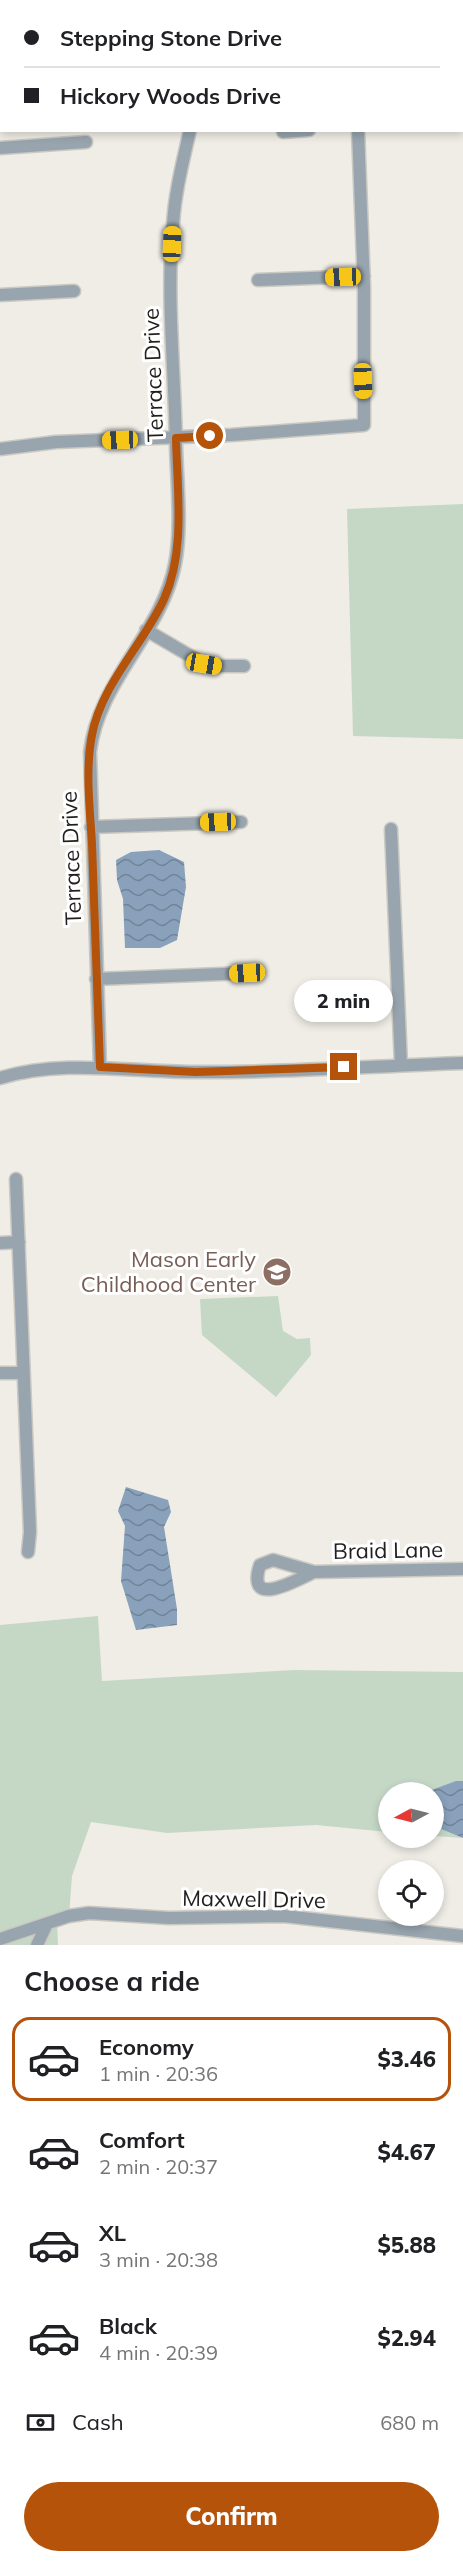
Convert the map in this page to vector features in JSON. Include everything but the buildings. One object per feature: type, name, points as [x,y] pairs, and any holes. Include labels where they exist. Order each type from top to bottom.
[{"type":"street","name":"Terrace Drive","points":[[100,1067],[90,752],[92,734],[103,702],[164,600],[176,562],[172,234],[179,178],[190,132]]},
{"type":"street","points":[[0,449],[56,442],[176,438],[364,425],[364,276],[358,132]]},
{"type":"street","points":[[0,148],[86,142]]},
{"type":"street","points":[[258,280],[364,276]]},
{"type":"street","points":[[0,295],[74,291]]},
{"type":"street","points":[[146,630],[204,664],[244,666]]},
{"type":"street","points":[[91,827],[241,822]]},
{"type":"street","points":[[391,829],[401,1065]]},
{"type":"street","points":[[96,979],[247,973]]},
{"type":"street","points":[[0,1078],[43,1069],[100,1067],[196,1072],[463,1063]]},
{"type":"street","points":[[16,1179],[30,1532],[28,1552]]},
{"type":"street","points":[[0,1243],[19,1242]]},
{"type":"street","points":[[0,1373],[23,1374]]},
{"type":"street","name":"Braid Lane","points":[[314,1572],[463,1569]]},
{"type":"street","name":"Maxwell Drive","points":[[0,1939],[46,1926],[69,1916],[88,1913],[169,1918],[284,1916],[463,1936]]},
{"type":"street","points":[[37,1945],[46,1926]]},
{"type":"green space","points":[[463,504],[463,739],[353,736],[347,509]]},
{"type":"green space","points":[[278,1296],[283,1331],[297,1339],[310,1338],[311,1355],[276,1397],[202,1335],[200,1299]]},
{"type":"green space","points":[[98,1616],[102,1681],[294,1670],[463,1672],[463,1838],[444,1837],[444,1782],[378,1782],[378,1831],[316,1825],[167,1833],[91,1822],[72,1876],[69,1916],[57,1921],[58,1945],[0,1945],[0,1625]]},
{"type":"water","points":[[159,850],[184,862],[186,887],[177,940],[160,948],[125,948],[123,899],[117,880],[116,860],[131,852]]},
{"type":"water","points":[[126,1487],[168,1500],[171,1512],[164,1527],[177,1609],[177,1625],[136,1630],[121,1581],[125,1526],[118,1511]]},
{"type":"water","points":[[463,1781],[463,1838],[444,1830],[444,1785]]},
{"type":"place","name":"Mason Early Childhood Center","points":[[277,1272]]},
{"type":"route","points":[[210,436],[176,438],[176,562],[171,581],[164,600],[103,702],[92,734],[90,794],[100,1067],[177,1072],[344,1067]]}]
